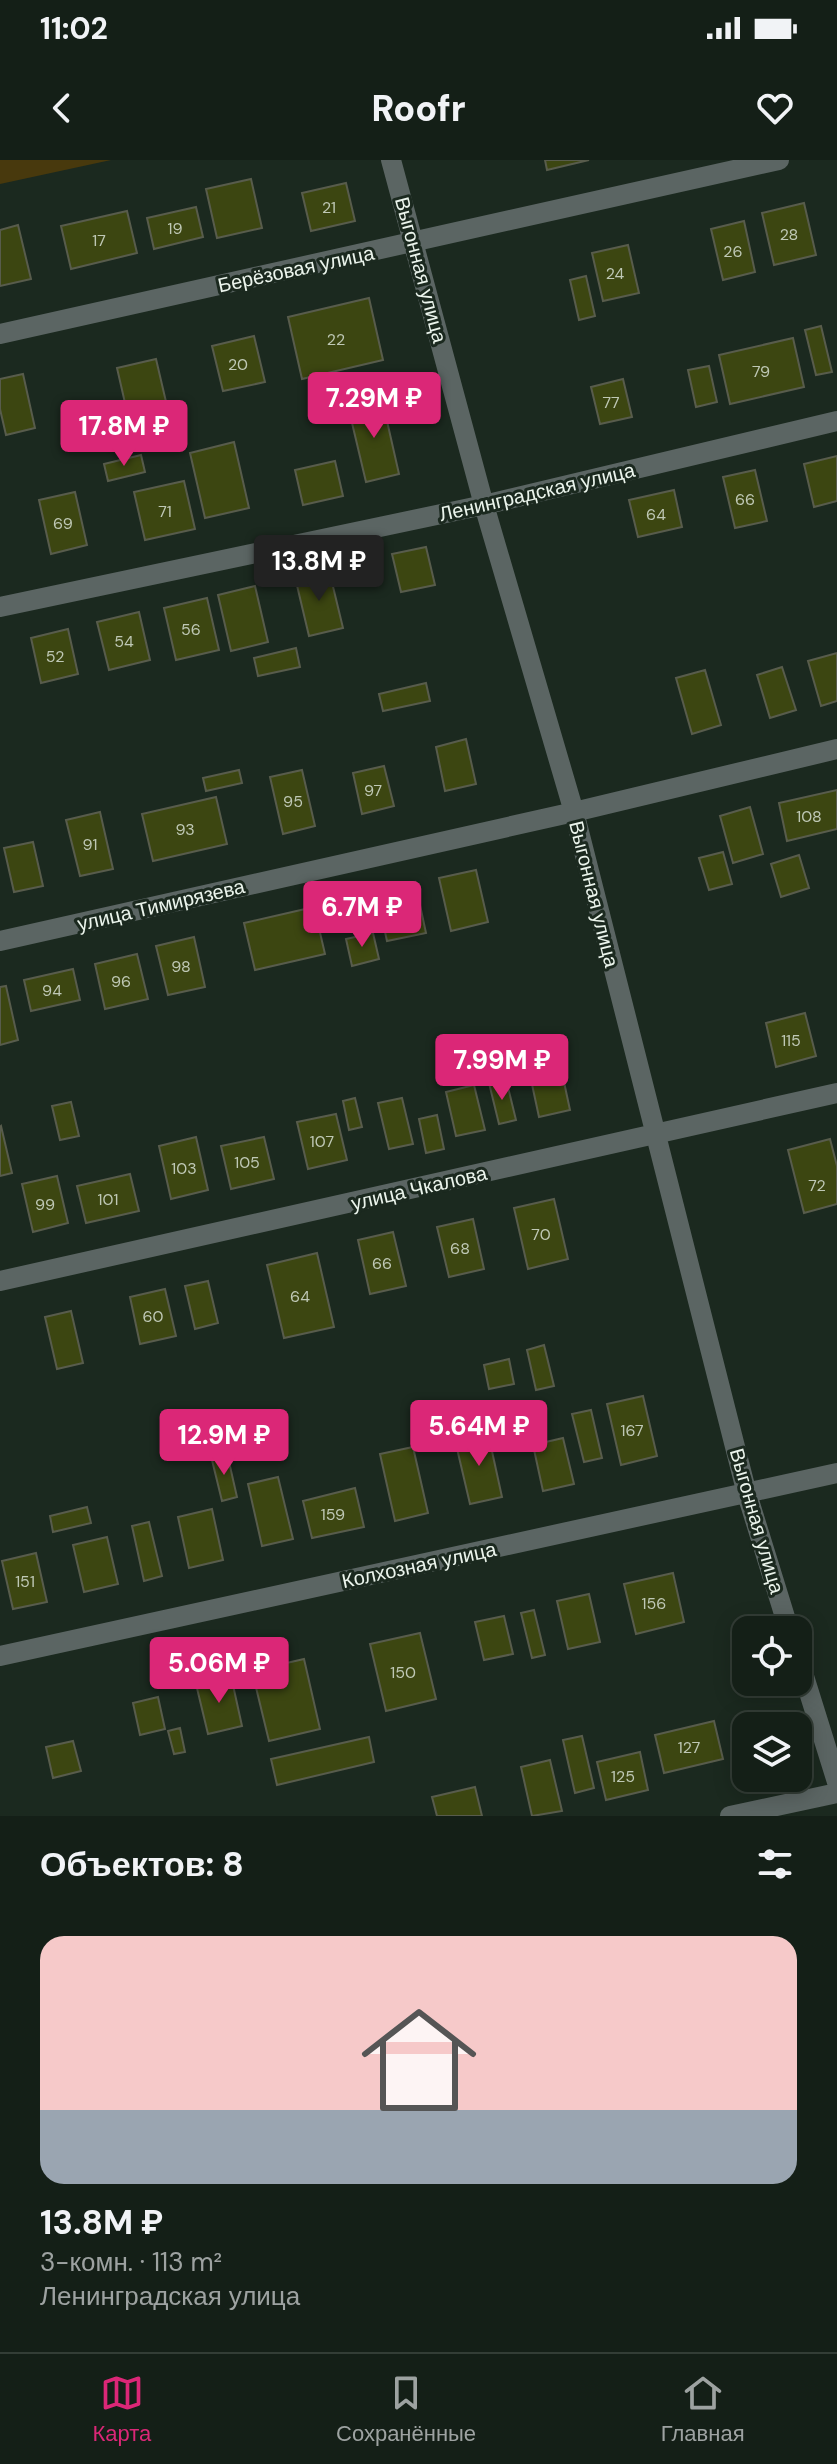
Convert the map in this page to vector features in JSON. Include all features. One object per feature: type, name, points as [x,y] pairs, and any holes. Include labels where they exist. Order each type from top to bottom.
[{"type":"street","name":"Выгонная улица","points":[[391,160],[484,505],[574,812],[747,1494],[785,1616]]},
{"type":"street","name":"Берёзовая улица","points":[[0,334],[779,160]]},
{"type":"street","name":"Ленинградская улица","points":[[0,607],[484,505],[837,421]]},
{"type":"street","name":"улица Тимирязева","points":[[0,941],[574,812],[837,749]]},
{"type":"street","name":"улица Чкалова","points":[[0,1281],[837,1093]]},
{"type":"street","name":"Колхозная улица","points":[[0,1656],[837,1473]]},
{"type":"street","points":[[810,1696],[837,1782]]},
{"type":"street","points":[[730,1816],[837,1793]]},
{"type":"shaded area","points":[[0,160],[111,160],[0,184]]},
{"type":"building","points":[[545,160],[589,160],[547,170]]},
{"type":"building","points":[[251,179],[262,228],[217,238],[206,189]]},
{"type":"building","points":[[346,183],[355,221],[311,231],[302,193]]},
{"type":"building","points":[[804,203],[816,255],[774,265],[762,213]]},
{"type":"building","points":[[196,207],[203,237],[154,249],[147,218]]},
{"type":"building","points":[[127,211],[137,253],[71,269],[61,226]]},
{"type":"building","points":[[744,221],[755,272],[723,280],[711,229]]},
{"type":"building","points":[[18,225],[31,279],[0,286],[0,230]]},
{"type":"building","points":[[628,245],[639,293],[603,301],[592,253]]},
{"type":"building","points":[[586,276],[595,316],[579,320],[570,280]]},
{"type":"building","points":[[369,298],[383,360],[302,379],[288,317]]},
{"type":"building","points":[[821,326],[832,372],[816,375],[805,330]]},
{"type":"building","points":[[254,336],[265,382],[223,391],[212,346]]},
{"type":"building","points":[[793,338],[804,387],[730,404],[719,355]]},
{"type":"building","points":[[156,359],[167,406],[128,416],[117,368]]},
{"type":"building","points":[[709,366],[717,402],[696,407],[688,370]]},
{"type":"building","points":[[23,374],[35,428],[6,435],[0,409],[0,379]]},
{"type":"building","points":[[623,379],[632,417],[600,424],[591,387]]},
{"type":"building","points":[[382,399],[399,474],[366,482],[348,406]]},
{"type":"building","points":[[234,442],[249,508],[205,518],[190,453]]},
{"type":"building","points":[[141,455],[145,472],[108,481],[104,464]]},
{"type":"building","points":[[837,456],[837,501],[814,507],[804,464]]},
{"type":"building","points":[[335,461],[343,496],[303,505],[295,470]]},
{"type":"building","points":[[755,470],[767,521],[735,528],[723,477]]},
{"type":"building","points":[[184,481],[195,529],[145,540],[134,492]]},
{"type":"building","points":[[674,490],[682,527],[638,537],[629,500]]},
{"type":"building","points":[[75,492],[87,545],[51,554],[39,500]]},
{"type":"building","points":[[426,547],[435,585],[401,592],[392,554]]},
{"type":"building","points":[[329,570],[343,628],[309,636],[295,577]]},
{"type":"building","points":[[255,586],[268,642],[231,651],[218,595]]},
{"type":"building","points":[[207,598],[219,650],[176,660],[164,608]]},
{"type":"building","points":[[139,612],[150,660],[109,670],[97,622]]},
{"type":"building","points":[[68,629],[78,674],[41,683],[31,638]]},
{"type":"building","points":[[296,648],[300,667],[258,676],[254,658]]},
{"type":"building","points":[[837,653],[837,701],[821,706],[808,661]]},
{"type":"building","points":[[782,667],[796,710],[770,718],[757,675]]},
{"type":"building","points":[[705,670],[721,725],[692,734],[676,678]]},
{"type":"building","points":[[426,683],[430,701],[383,711],[379,694]]},
{"type":"building","points":[[466,739],[476,784],[445,791],[436,747]]},
{"type":"building","points":[[384,766],[394,806],[362,814],[353,773]]},
{"type":"building","points":[[239,770],[242,783],[206,791],[203,778]]},
{"type":"building","points":[[302,770],[315,826],[283,834],[270,777]]},
{"type":"building","points":[[837,790],[837,829],[787,841],[779,803]]},
{"type":"building","points":[[216,797],[227,844],[153,861],[142,814]]},
{"type":"building","points":[[750,807],[763,854],[733,863],[720,816]]},
{"type":"building","points":[[100,812],[113,869],[80,876],[66,820]]},
{"type":"building","points":[[33,842],[43,886],[14,892],[4,848]]},
{"type":"building","points":[[723,852],[732,884],[709,890],[699,858]]},
{"type":"building","points":[[799,855],[809,888],[781,897],[771,864]]},
{"type":"building","points":[[476,870],[488,922],[451,931],[439,878]]},
{"type":"building","points":[[415,882],[426,933],[387,941],[376,891]]},
{"type":"building","points":[[314,907],[325,954],[255,970],[244,923]]},
{"type":"building","points":[[373,933],[379,959],[352,966],[346,939]]},
{"type":"building","points":[[194,937],[205,987],[168,995],[156,946]]},
{"type":"building","points":[[137,954],[148,999],[105,1009],[95,964]]},
{"type":"building","points":[[73,969],[80,1000],[31,1011],[24,980]]},
{"type":"building","points":[[6,986],[18,1040],[0,1045],[0,987]]},
{"type":"building","points":[[805,1013],[816,1056],[776,1067],[766,1023]]},
{"type":"building","points":[[561,1068],[570,1110],[539,1117],[530,1075]]},
{"type":"building","points":[[506,1079],[516,1120],[499,1124],[489,1083]]},
{"type":"building","points":[[474,1085],[485,1130],[456,1136],[446,1092]]},
{"type":"building","points":[[355,1098],[362,1127],[349,1130],[343,1101]]},
{"type":"building","points":[[402,1098],[413,1144],[389,1149],[378,1103]]},
{"type":"building","points":[[71,1102],[79,1136],[60,1140],[52,1106]]},
{"type":"building","points":[[336,1114],[347,1160],[308,1169],[297,1122]]},
{"type":"building","points":[[437,1115],[444,1149],[426,1153],[419,1119]]},
{"type":"building","points":[[0,1127],[12,1173],[0,1176]]},
{"type":"building","points":[[196,1137],[208,1190],[171,1199],[159,1146]]},
{"type":"building","points":[[264,1137],[274,1179],[231,1189],[221,1146]]},
{"type":"building","points":[[830,1139],[837,1166],[837,1204],[804,1213],[788,1150]]},
{"type":"building","points":[[130,1174],[139,1211],[86,1223],[77,1186]]},
{"type":"building","points":[[57,1176],[68,1223],[33,1232],[22,1184]]},
{"type":"building","points":[[554,1199],[568,1259],[528,1269],[514,1208]]},
{"type":"building","points":[[473,1219],[484,1269],[449,1277],[437,1227]]},
{"type":"building","points":[[393,1232],[406,1286],[370,1294],[358,1240]]},
{"type":"building","points":[[317,1253],[334,1327],[284,1338],[267,1265]]},
{"type":"building","points":[[208,1281],[218,1323],[195,1329],[185,1286]]},
{"type":"building","points":[[165,1289],[176,1336],[140,1344],[130,1297]]},
{"type":"building","points":[[71,1311],[83,1363],[57,1369],[45,1317]]},
{"type":"building","points":[[544,1345],[554,1386],[536,1390],[527,1350]]},
{"type":"building","points":[[509,1359],[514,1384],[489,1389],[484,1365]]},
{"type":"building","points":[[643,1396],[657,1456],[621,1465],[607,1404]]},
{"type":"building","points":[[591,1410],[602,1458],[584,1462],[572,1414]]},
{"type":"building","points":[[488,1433],[502,1497],[470,1504],[455,1440]]},
{"type":"building","points":[[563,1438],[574,1484],[543,1491],[533,1445]]},
{"type":"building","points":[[413,1447],[428,1513],[395,1521],[380,1454]]},
{"type":"building","points":[[227,1453],[237,1497],[222,1501],[211,1456]]},
{"type":"building","points":[[278,1477],[293,1539],[262,1546],[248,1484]]},
{"type":"building","points":[[355,1488],[364,1527],[312,1538],[303,1501]]},
{"type":"building","points":[[87,1507],[91,1523],[53,1532],[50,1516]]},
{"type":"building","points":[[212,1509],[223,1560],[189,1568],[178,1517]]},
{"type":"building","points":[[149,1522],[162,1576],[144,1581],[132,1526]]},
{"type":"building","points":[[107,1537],[118,1584],[84,1592],[73,1545]]},
{"type":"building","points":[[36,1553],[47,1602],[13,1609],[2,1561]]},
{"type":"building","points":[[673,1573],[684,1622],[636,1634],[624,1584]]},
{"type":"building","points":[[589,1594],[600,1642],[568,1649],[557,1601]]},
{"type":"building","points":[[534,1610],[545,1655],[532,1658],[521,1613]]},
{"type":"building","points":[[504,1616],[513,1654],[484,1660],[475,1622]]},
{"type":"building","points":[[420,1633],[436,1699],[386,1711],[370,1644]]},
{"type":"building","points":[[304,1659],[320,1729],[269,1741],[252,1671]]},
{"type":"building","points":[[231,1676],[242,1726],[208,1734],[196,1684]]},
{"type":"building","points":[[158,1697],[165,1729],[140,1735],[133,1703]]},
{"type":"building","points":[[714,1721],[723,1759],[664,1773],[655,1735]]},
{"type":"building","points":[[180,1728],[185,1752],[174,1754],[168,1731]]},
{"type":"building","points":[[582,1736],[594,1788],[575,1793],[563,1740]]},
{"type":"building","points":[[369,1737],[374,1762],[277,1785],[271,1759]]},
{"type":"building","points":[[73,1741],[81,1771],[53,1778],[46,1747]]},
{"type":"building","points":[[640,1752],[648,1790],[606,1800],[597,1762]]},
{"type":"building","points":[[550,1760],[562,1811],[532,1816],[521,1767]]},
{"type":"building","points":[[475,1787],[482,1816],[437,1816],[432,1797]]}]
